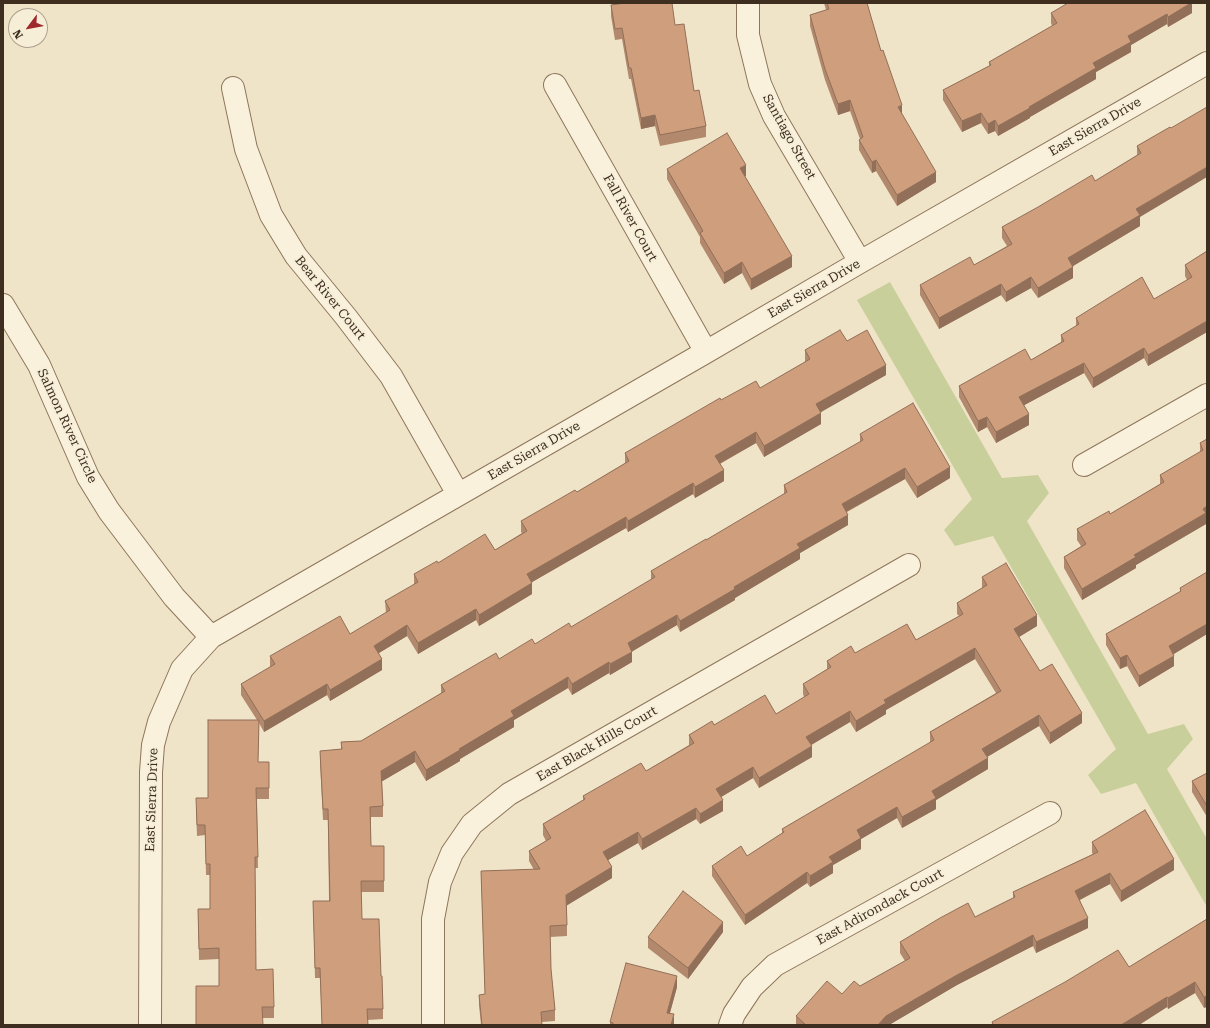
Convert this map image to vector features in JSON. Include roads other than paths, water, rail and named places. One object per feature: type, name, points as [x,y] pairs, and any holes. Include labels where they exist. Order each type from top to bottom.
[{"type":"street","name":"Santiago Street","points":[[748,3],[748,35],[760,84],[774,116],[860,262]]},
{"type":"street","name":"East Sierra Drive","points":[[150,1025],[151,780],[153,745],[159,722],[182,669],[211,637],[860,262],[1207,64]]},
{"type":"street","name":"Fall River Court","points":[[555,85],[706,352]]},
{"type":"street","name":"Bear River Court","points":[[233,88],[246,149],[270,215],[296,256],[392,376],[458,494]]},
{"type":"street","name":"Salmon River Circle","points":[[3,305],[39,365],[74,442],[88,477],[109,511],[174,597],[211,637]]},
{"type":"street","points":[[1084,465],[1207,395]]},
{"type":"street","name":"East Black Hills Court","points":[[433,1025],[433,919],[440,882],[452,854],[472,824],[509,794],[909,565]]},
{"type":"street","name":"East Adirondack Court","points":[[730,1025],[734,1014],[752,987],[775,965],[1050,813]]}]
